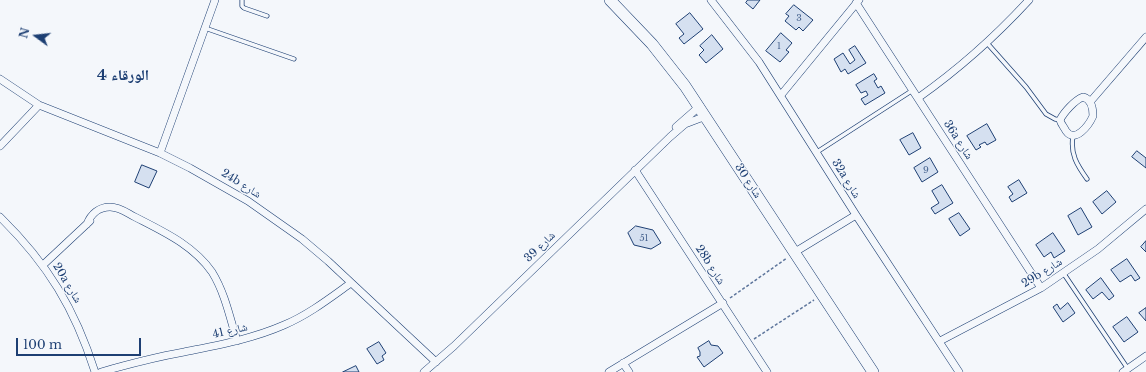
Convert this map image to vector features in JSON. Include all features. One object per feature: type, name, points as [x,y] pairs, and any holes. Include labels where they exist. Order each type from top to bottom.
[{"type":"street","points":[[160,153],[215,0]]},
{"type":"street","name":"شارع 30","points":[[610,0],[652,44],[678,75],[873,372]]},
{"type":"street","name":"32a شارع","points":[[711,0],[754,55],[781,95],[856,215],[959,372]]},
{"type":"street","points":[[918,98],[954,72],[987,43],[1029,0]]},
{"type":"street","points":[[781,95],[858,2]]},
{"type":"street","name":"36a شارع","points":[[858,2],[918,98],[1041,288]]},
{"type":"street","points":[[1090,102],[1146,37]]},
{"type":"street","name":"24b شارع","points":[[0,79],[39,104],[160,153],[248,201],[302,239],[352,283],[436,362]]},
{"type":"street","points":[[1086,97],[1090,102],[1093,113],[1092,118],[1078,134],[1073,136],[1069,134],[1060,120],[1063,115],[1080,98],[1086,97]]},
{"type":"street","points":[[0,146],[39,104]]},
{"type":"street","name":"شارع 39","points":[[670,137],[680,123],[703,111]]},
{"type":"street","name":"شارع 39","points":[[424,372],[670,137],[703,111]]},
{"type":"street","name":"28b شارع","points":[[635,170],[767,372]]},
{"type":"street","name":"29b شارع","points":[[940,341],[1041,288],[1064,274],[1146,209]]},
{"type":"street","points":[[43,265],[98,215],[106,211],[127,213],[181,242],[203,261],[219,286],[225,299],[237,341]]},
{"type":"street","points":[[795,252],[856,215]]},
{"type":"street","name":"20a شارع","points":[[0,217],[28,246],[43,265],[69,306],[96,372]]},
{"type":"street","name":"شارع 41","points":[[101,372],[144,360],[237,341],[285,325],[308,312],[352,283]]},
{"type":"street","points":[[609,372],[722,304]]},
{"type":"street","points":[[1125,370],[1146,356]]},
{"type":"street","points":[[623,363],[629,372]]},
{"type":"lane","points":[[242,0],[242,6],[244,8],[267,16]]},
{"type":"lane","points":[[205,28],[294,59]]},
{"type":"lane","points":[[987,43],[1026,87],[1046,114],[1060,120]]},
{"type":"lane","points":[[817,152],[913,90]]},
{"type":"lane","points":[[1073,136],[1072,143],[1074,157],[1087,179]]},
{"type":"lane","points":[[1064,274],[1125,370]]},
{"type":"path","points":[[722,304],[795,252]]},
{"type":"path","points":[[748,343],[822,294]]},
{"type":"building","points":[[748,0],[760,0],[753,9],[746,3]]},
{"type":"building","points":[[794,5],[813,20],[803,31],[799,27],[796,30],[785,21],[789,16],[786,14]]},
{"type":"building","points":[[690,13],[703,29],[684,44],[679,38],[684,34],[676,24]]},
{"type":"building","points":[[781,33],[792,43],[786,50],[789,52],[780,62],[766,51]]},
{"type":"building","points":[[712,35],[723,49],[706,63],[699,55],[704,50],[700,46]]},
{"type":"building","points":[[855,46],[866,63],[848,74],[845,69],[841,72],[834,59],[843,53],[850,64],[855,60],[849,50]]},
{"type":"building","points":[[874,74],[877,79],[874,81],[878,88],[881,86],[885,93],[865,105],[861,99],[868,95],[866,91],[861,93],[856,85]]},
{"type":"building","points":[[987,124],[996,140],[987,145],[985,142],[979,145],[981,147],[976,150],[967,136]]},
{"type":"building","points":[[913,133],[921,148],[909,155],[900,140]]},
{"type":"building","points":[[1137,151],[1146,158],[1146,168],[1132,157]]},
{"type":"building","points":[[930,158],[938,172],[922,182],[914,168]]},
{"type":"building","points":[[142,165],[157,171],[149,188],[135,182]]},
{"type":"building","points":[[1019,180],[1027,193],[1012,202],[1009,197],[1013,194],[1008,187]]},
{"type":"building","points":[[942,185],[953,203],[935,214],[931,208],[939,203],[932,191]]},
{"type":"building","points":[[1107,191],[1116,202],[1102,214],[1093,202]]},
{"type":"building","points":[[1081,208],[1092,227],[1078,235],[1068,216]]},
{"type":"building","points":[[959,213],[970,229],[960,236],[949,219]]},
{"type":"building","points":[[636,226],[653,230],[661,243],[651,249],[634,245],[628,233]]},
{"type":"building","points":[[1053,233],[1065,251],[1054,258],[1051,252],[1044,257],[1036,245]]},
{"type":"building","points":[[1146,241],[1146,252],[1141,247]]},
{"type":"building","points":[[1127,259],[1140,278],[1135,281],[1131,275],[1120,282],[1111,270]]},
{"type":"building","points":[[1101,278],[1114,296],[1109,300],[1102,292],[1093,299],[1086,290]]},
{"type":"building","points":[[1068,303],[1075,313],[1063,322],[1053,307],[1057,304],[1060,309]]},
{"type":"building","points":[[1146,308],[1146,321],[1139,313]]},
{"type":"building","points":[[1127,317],[1138,332],[1124,342],[1113,327]]},
{"type":"building","points":[[709,341],[711,345],[718,346],[723,353],[704,367],[697,357],[700,356],[698,348]]},
{"type":"building","points":[[379,342],[386,353],[382,356],[384,360],[377,364],[367,349]]},
{"type":"building","points":[[356,366],[359,372],[343,372]]},
{"type":"district","name":"الورقاء 4","points":[[123,76]]}]
